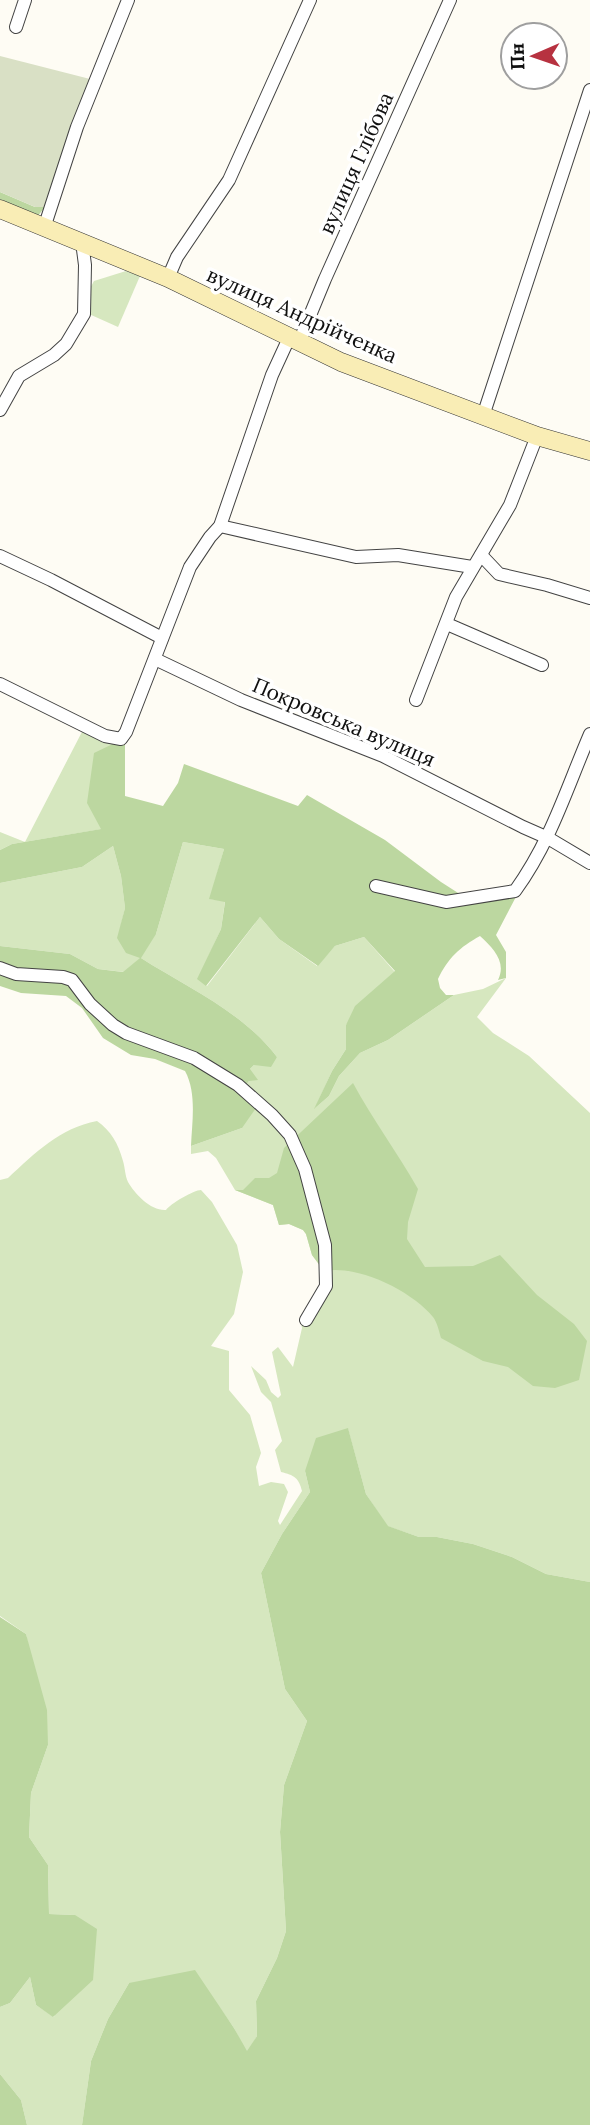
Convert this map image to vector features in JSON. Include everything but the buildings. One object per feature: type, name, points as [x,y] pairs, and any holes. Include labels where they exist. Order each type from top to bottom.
[{"type":"street","points":[[16,27],[25,0]]},
{"type":"street","points":[[44,228],[77,127],[128,0]]},
{"type":"street","points":[[168,278],[177,257],[229,180],[310,0]]},
{"type":"street","name":"вулиця Глібова","points":[[294,340],[325,279],[450,0]]},
{"type":"street","points":[[483,416],[590,90]]},
{"type":"street","name":"вулиця Андрійченка","points":[[0,209],[168,278],[341,362],[537,436],[590,451]]},
{"type":"street","points":[[0,410],[19,376],[54,355],[65,344],[84,314],[85,264],[82,242]]},
{"type":"street","points":[[0,684],[105,736],[121,739],[190,567],[220,526],[272,374],[294,340]]},
{"type":"street","points":[[416,700],[456,597],[510,505],[537,436]]},
{"type":"street","points":[[220,526],[356,557],[398,555],[472,567]]},
{"type":"street","points":[[481,555],[499,574],[590,598]]},
{"type":"street","points":[[0,556],[162,638]]},
{"type":"street","points":[[447,624],[542,665]]},
{"type":"street","name":"Покровська вулиця","points":[[155,659],[241,700],[383,756],[548,838],[590,863]]},
{"type":"street","points":[[376,886],[446,902],[515,891],[535,863],[548,838],[590,734]]},
{"type":"street","points":[[0,968],[16,974],[72,980],[90,1004],[113,1025],[126,1033],[194,1058],[238,1085],[290,1135],[305,1169],[325,1245],[326,1286],[306,1320]]},
{"type":"green space","points":[[0,56],[90,79],[45,207],[35,207],[0,192]]},
{"type":"green space","points":[[0,192],[35,207],[45,207],[37,217],[0,202]]},
{"type":"green space","points":[[126,271],[140,276],[118,327],[89,314],[88,292],[94,281]]},
{"type":"green space","points":[[84,728],[119,741],[102,829],[25,842]]},
{"type":"green space","points":[[119,741],[125,742],[125,796],[163,806],[178,783],[184,764],[298,806],[307,795],[385,840],[466,898],[518,893],[496,935],[506,952],[506,978],[498,980],[500,961],[494,950],[480,936],[466,944],[450,959],[438,979],[440,988],[446,995],[454,995],[388,1040],[360,1053],[339,1076],[329,1096],[314,1109],[346,1049],[346,1025],[355,1006],[395,971],[364,937],[335,946],[318,966],[279,939],[260,917],[206,986],[197,979],[221,929],[225,902],[209,899],[224,849],[183,842],[156,934],[141,958],[231,1014],[263,1041],[277,1057],[271,1067],[254,1065],[250,1069],[258,1080],[249,1081],[241,1091],[256,1108],[242,1128],[191,1146],[192,1098],[185,1071],[155,1059],[131,1055],[103,1038],[82,1008],[66,996],[21,993],[0,986],[0,946],[70,954],[98,969],[123,972],[140,958],[126,953],[117,938],[125,908],[121,876],[113,846],[82,867],[0,883],[0,850],[12,844],[101,829],[87,803],[94,753]]},
{"type":"green space","points":[[0,832],[25,842],[0,850]]},
{"type":"green space","points":[[183,842],[224,849],[210,899],[225,901],[221,929],[198,979],[207,986],[260,917],[279,939],[317,966],[335,946],[364,937],[395,972],[346,1025],[346,1049],[332,1071],[315,1108],[329,1096],[339,1076],[360,1053],[388,1040],[454,995],[483,989],[506,978],[477,1017],[493,1033],[529,1056],[590,1113],[590,1582],[546,1574],[512,1557],[473,1544],[437,1537],[419,1537],[387,1526],[366,1494],[348,1429],[305,1471],[310,1492],[282,1534],[261,1573],[285,1689],[307,1721],[284,1785],[280,1832],[286,1931],[277,1958],[256,2001],[257,2036],[247,2054],[220,2008],[129,1983],[108,2019],[91,2061],[82,2125],[27,2125],[21,2100],[0,2074],[0,2007],[10,2003],[30,1977],[36,2005],[54,2017],[75,1915],[49,1914],[48,1865],[29,1837],[31,1793],[48,1745],[26,1634],[0,1616],[0,1180],[8,1178],[38,1151],[71,1129],[97,1121],[116,1143],[128,1182],[149,1205],[166,1210],[182,1198],[201,1190],[212,1202],[237,1245],[243,1272],[234,1314],[211,1346],[229,1351],[229,1390],[250,1415],[261,1453],[256,1467],[259,1486],[271,1482],[284,1484],[288,1492],[278,1521],[280,1525],[302,1491],[295,1478],[281,1472],[275,1450],[282,1441],[271,1402],[261,1392],[251,1366],[266,1380],[271,1392],[278,1398],[281,1395],[272,1352],[278,1347],[293,1367],[302,1328],[300,1319],[323,1286],[324,1271],[312,1255],[303,1230],[289,1224],[279,1225],[273,1205],[235,1190],[216,1158],[208,1151],[191,1154],[191,1146],[242,1128],[241,1091],[249,1081],[250,1069],[277,1057],[263,1041],[231,1014],[141,958],[124,972],[98,969],[70,954],[0,946],[0,883],[82,867],[113,846],[121,876],[125,908],[118,938],[156,934]]},
{"type":"green space","points":[[353,1083],[418,1189],[408,1222],[407,1239],[425,1267],[473,1266],[500,1255],[537,1295],[574,1324],[587,1341],[579,1380],[555,1388],[533,1386],[508,1367],[483,1361],[441,1338],[433,1317],[412,1298],[367,1276],[337,1270],[324,1271],[312,1255],[303,1230],[289,1224],[279,1225],[273,1205],[235,1190],[243,1190],[255,1178],[269,1178],[277,1173],[284,1148]]},
{"type":"green space","points":[[348,1428],[366,1494],[388,1526],[419,1537],[437,1537],[473,1544],[512,1557],[546,1574],[590,1582],[590,2125],[82,2125],[91,2061],[108,2019],[129,1983],[195,1970],[247,2051],[257,2036],[256,2001],[277,1958],[286,1931],[280,1832],[284,1785],[307,1721],[285,1689],[261,1573],[282,1534],[310,1492],[305,1471],[316,1438]]},
{"type":"green space","points":[[0,1617],[26,1634],[47,1710],[48,1745],[31,1793],[29,1837],[48,1865],[49,1914],[75,1915],[97,1929],[93,1980],[53,2017],[36,2005],[30,1977],[10,2003],[0,2007]]},
{"type":"green space","points":[[0,2074],[21,2100],[27,2125],[0,2125]]}]
